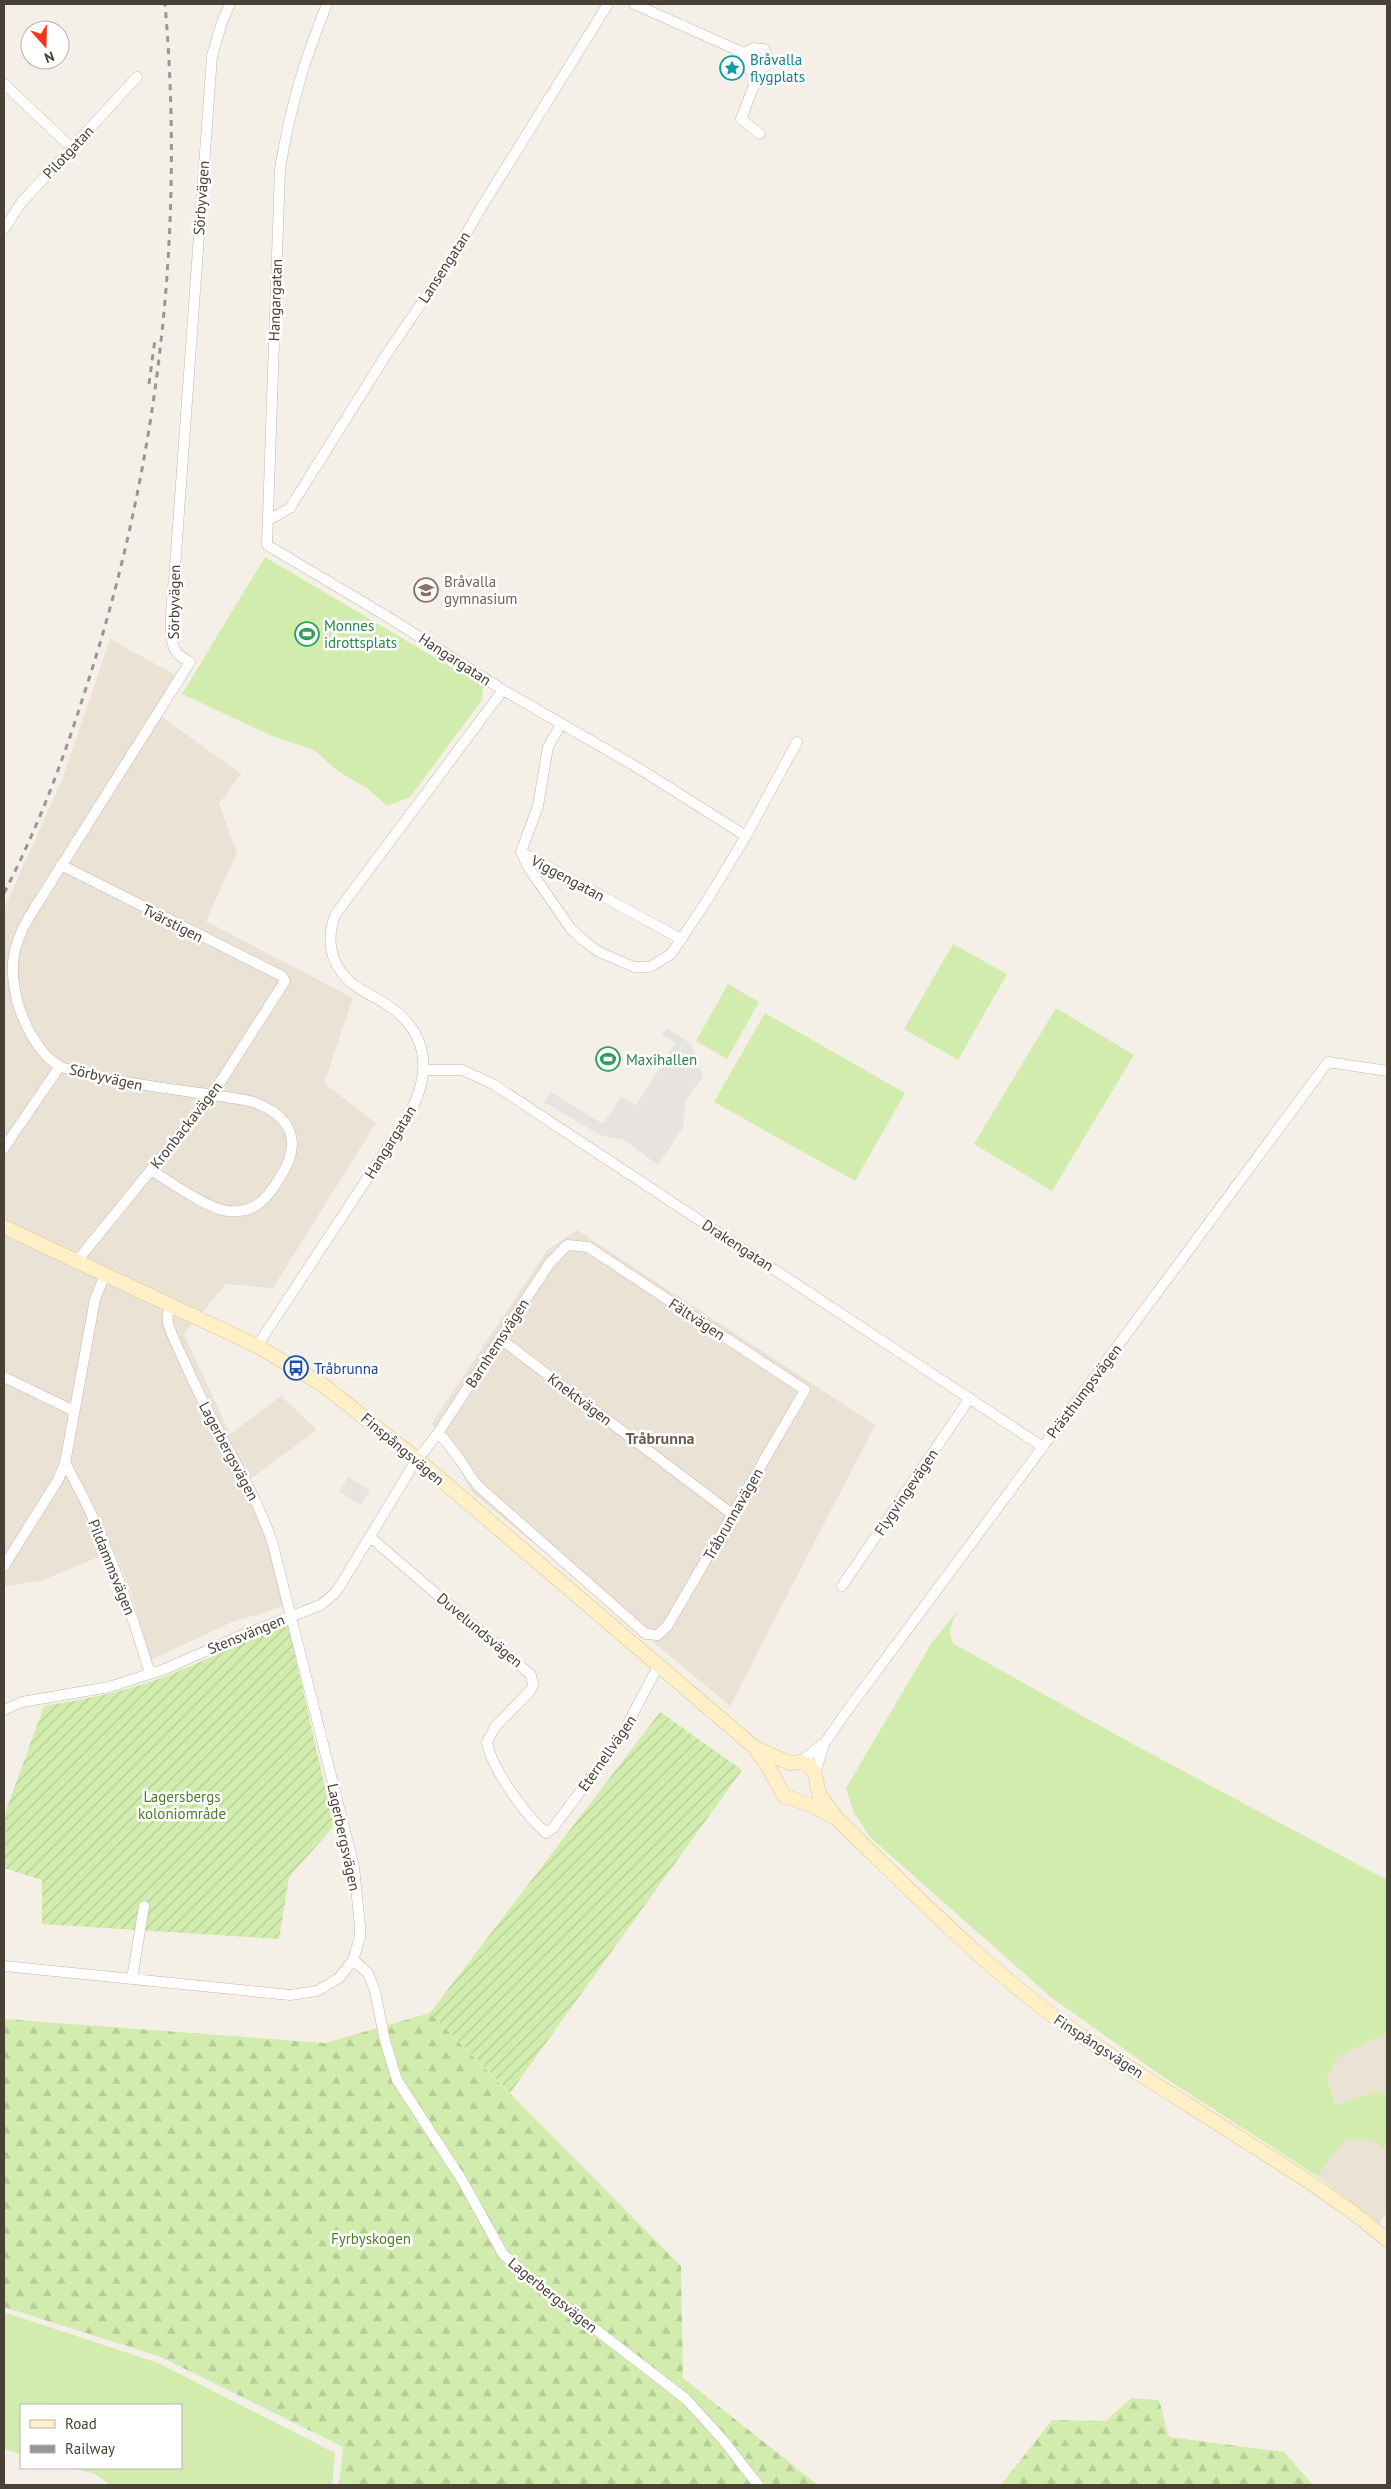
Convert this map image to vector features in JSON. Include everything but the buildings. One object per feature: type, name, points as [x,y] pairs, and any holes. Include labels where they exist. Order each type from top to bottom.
[{"type":"main road","name":"Finspångsvägen","points":[[4,1228],[257,1346],[323,1385],[418,1460],[753,1746],[784,1796],[798,1800],[836,1819]]},
{"type":"main road","name":"Finspångsvägen","points":[[753,1746],[809,1766],[821,1797],[836,1819],[986,1961],[1032,2000],[1069,2027],[1291,2170],[1351,2211],[1387,2240]]},
{"type":"main road","points":[[777,1782],[782,1768],[795,1762]]},
{"type":"main road","points":[[798,1800],[812,1793],[815,1779]]},
{"type":"street","name":"Sörbyvägen","points":[[212,1095],[144,1087],[60,1066],[47,1056],[24,1019],[16,996],[12,955],[21,930],[60,865],[78,842],[190,662],[177,653],[173,646],[171,634],[174,567],[212,56],[222,22],[230,4]]},
{"type":"street","name":"Hangargatan","points":[[257,1346],[405,1121],[418,1098],[424,1070],[418,1039],[406,1020],[342,974],[333,958],[330,944],[331,929],[335,915],[503,690],[388,617],[267,545],[268,456],[280,169],[289,115],[308,49],[328,4]]},
{"type":"street","name":"Lansengatan","points":[[268,520],[290,508],[386,355],[453,257],[479,211],[608,4]]},
{"type":"street","points":[[634,4],[744,52],[753,48],[764,49],[768,58],[766,66],[754,74]]},
{"type":"street","points":[[744,52],[743,60],[747,67],[754,74],[758,75],[741,118],[760,134]]},
{"type":"street","name":"Pilotgatan","points":[[4,229],[21,203],[137,77]]},
{"type":"street","points":[[4,84],[72,148]]},
{"type":"street","points":[[503,690],[635,766],[746,836]]},
{"type":"street","name":"Viggengatan","points":[[562,724],[548,748],[538,806],[521,852],[681,939]]},
{"type":"street","points":[[521,852],[528,867],[571,929],[599,952],[634,967],[650,968],[671,954],[681,939],[746,836],[797,742]]},
{"type":"street","name":"Tvärstigen","points":[[60,865],[282,976],[285,980]]},
{"type":"street","name":"Kronbackavägen","points":[[76,1262],[212,1095],[285,980]]},
{"type":"street","name":"Prästhumpsvägen","points":[[795,1762],[824,1744],[1328,1062],[1387,1071]]},
{"type":"street","points":[[4,1148],[60,1066]]},
{"type":"street","name":"Drakengatan","points":[[424,1070],[462,1070],[493,1084],[1043,1447]]},
{"type":"street","points":[[151,1170],[220,1210],[245,1210],[261,1204],[268,1198],[291,1159],[293,1150],[289,1129],[283,1120],[264,1106],[250,1101],[212,1095]]},
{"type":"street","name":"Barnhemsvägen","points":[[418,1460],[438,1433],[549,1264],[567,1245],[588,1247]]},
{"type":"street","name":"Fältvägen","points":[[588,1247],[805,1390]]},
{"type":"street","points":[[4,1566],[58,1480],[66,1463],[95,1300],[105,1274]]},
{"type":"street","name":"Lagerbergsvägen","points":[[172,1305],[167,1316],[171,1331],[197,1392],[258,1504],[272,1541],[354,1867],[360,1937],[353,1960],[368,1973],[371,1980],[397,2080],[462,2180],[503,2254],[538,2285],[686,2399],[724,2442],[758,2485]]},
{"type":"street","name":"Knektvägen","points":[[500,1338],[732,1514]]},
{"type":"street","points":[[4,1377],[74,1411]]},
{"type":"street","name":"Tråbrunnavägen","points":[[438,1433],[452,1446],[463,1468],[478,1486],[646,1634],[658,1635],[668,1625],[805,1390]]},
{"type":"street","name":"Flygvingevägen","points":[[842,1586],[970,1398]]},
{"type":"street","name":"Stensvängen","points":[[4,1710],[22,1702],[109,1687],[150,1674],[321,1604],[335,1593],[418,1460]]},
{"type":"street","name":"Pildammsvägen","points":[[66,1463],[78,1485],[122,1585],[150,1674]]},
{"type":"street","name":"Duvelundsvägen","points":[[370,1537],[531,1675],[533,1685],[530,1691],[495,1727],[487,1742],[491,1755],[521,1805],[535,1824],[546,1834]]},
{"type":"street","name":"Eternellvägen","points":[[546,1834],[553,1828],[621,1737],[658,1666]]},
{"type":"street","name":"Prästhumpsvägen","points":[[815,1779],[824,1744]]},
{"type":"street","points":[[132,1979],[144,1906]]},
{"type":"street","points":[[4,1966],[276,1994],[306,1994],[317,1991],[339,1978],[353,1960]]},
{"type":"shaded area","points":[[110,639],[179,677],[157,713],[241,774],[219,804],[237,853],[206,921],[353,998],[324,1083],[376,1123],[273,1288],[226,1284],[184,1334],[230,1434],[281,1396],[317,1430],[242,1485],[264,1531],[284,1606],[230,1623],[151,1660],[131,1592],[114,1551],[40,1581],[4,1586],[4,909],[63,777]]},
{"type":"shaded area","points":[[667,1028],[691,1044],[703,1077],[686,1100],[683,1128],[658,1165],[624,1140],[602,1136],[544,1102],[551,1092],[603,1124],[621,1096],[636,1105],[675,1043],[662,1034]]},
{"type":"shaded area","points":[[577,1230],[875,1425],[730,1706],[473,1493],[432,1423],[548,1249]]},
{"type":"shaded area","points":[[348,1477],[370,1490],[361,1505],[339,1492]]},
{"type":"shaded area","points":[[1387,2036],[1387,2092],[1375,2092],[1335,2105],[1327,2078],[1338,2057],[1375,2038]]},
{"type":"shaded area","points":[[1346,2139],[1374,2141],[1387,2150],[1387,2213],[1379,2223],[1317,2176]]},
{"type":"green space","name":"Monnes idrottsplats","points":[[265,557],[483,686],[482,700],[410,797],[387,806],[367,788],[339,772],[314,750],[272,736],[182,694]]},
{"type":"green space","points":[[953,944],[1007,974],[958,1060],[904,1029]]},
{"type":"green space","points":[[728,984],[759,1002],[727,1059],[696,1041]]},
{"type":"green space","points":[[1056,1008],[1134,1055],[1052,1191],[974,1144]]},
{"type":"green space","points":[[765,1013],[905,1093],[855,1181],[714,1102]]},
{"type":"green space","points":[[958,1610],[950,1631],[954,1644],[1142,1749],[1387,1880],[1387,2036],[1375,2038],[1338,2057],[1327,2078],[1335,2105],[1375,2092],[1387,2092],[1387,2150],[1374,2141],[1346,2139],[1317,2176],[1162,2076],[1052,1998],[871,1838],[854,1813],[846,1788],[931,1644]]},
{"type":"green space","name":"Lagersbergs koloniområde","points":[[288,1625],[334,1826],[289,1877],[279,1939],[42,1924],[42,1880],[4,1868],[4,1816],[44,1706],[107,1694],[154,1681]]},
{"type":"green space","points":[[660,1712],[742,1770],[510,2093],[430,2013]]},
{"type":"green space","name":"Fyrbyskogen","points":[[430,2013],[681,2266],[683,2378],[818,2485],[339,2485],[343,2447],[161,2357],[4,2307],[4,2019],[325,2043]]},
{"type":"green space","points":[[4,2312],[158,2363],[335,2453],[332,2485],[110,2485],[95,2474],[77,2469],[182,2469],[182,2404],[20,2404],[20,2454],[4,2449]]},
{"type":"green space","points":[[1131,2398],[1159,2400],[1169,2437],[1284,2452],[1313,2485],[1001,2485],[1052,2420],[1106,2421]]},
{"type":"railway","points":[[4,893],[50,792],[86,688],[111,605],[132,521],[148,436],[160,350],[168,264],[171,177],[170,91],[165,4]]},
{"type":"railway","points":[[149,384],[155,339]]},
{"type":"place","name":"Bråvalla flygplats","points":[[732,68]]},
{"type":"place","name":"Bråvalla gymnasium","points":[[426,590]]},
{"type":"place","name":"Monnes idrottsplats","points":[[307,634]]},
{"type":"place","name":"Maxihallen","points":[[608,1059]]},
{"type":"place","name":"Tråbrunna","points":[[296,1368]]},
{"type":"district","name":"Tråbrunna","points":[[660,1438]]}]
